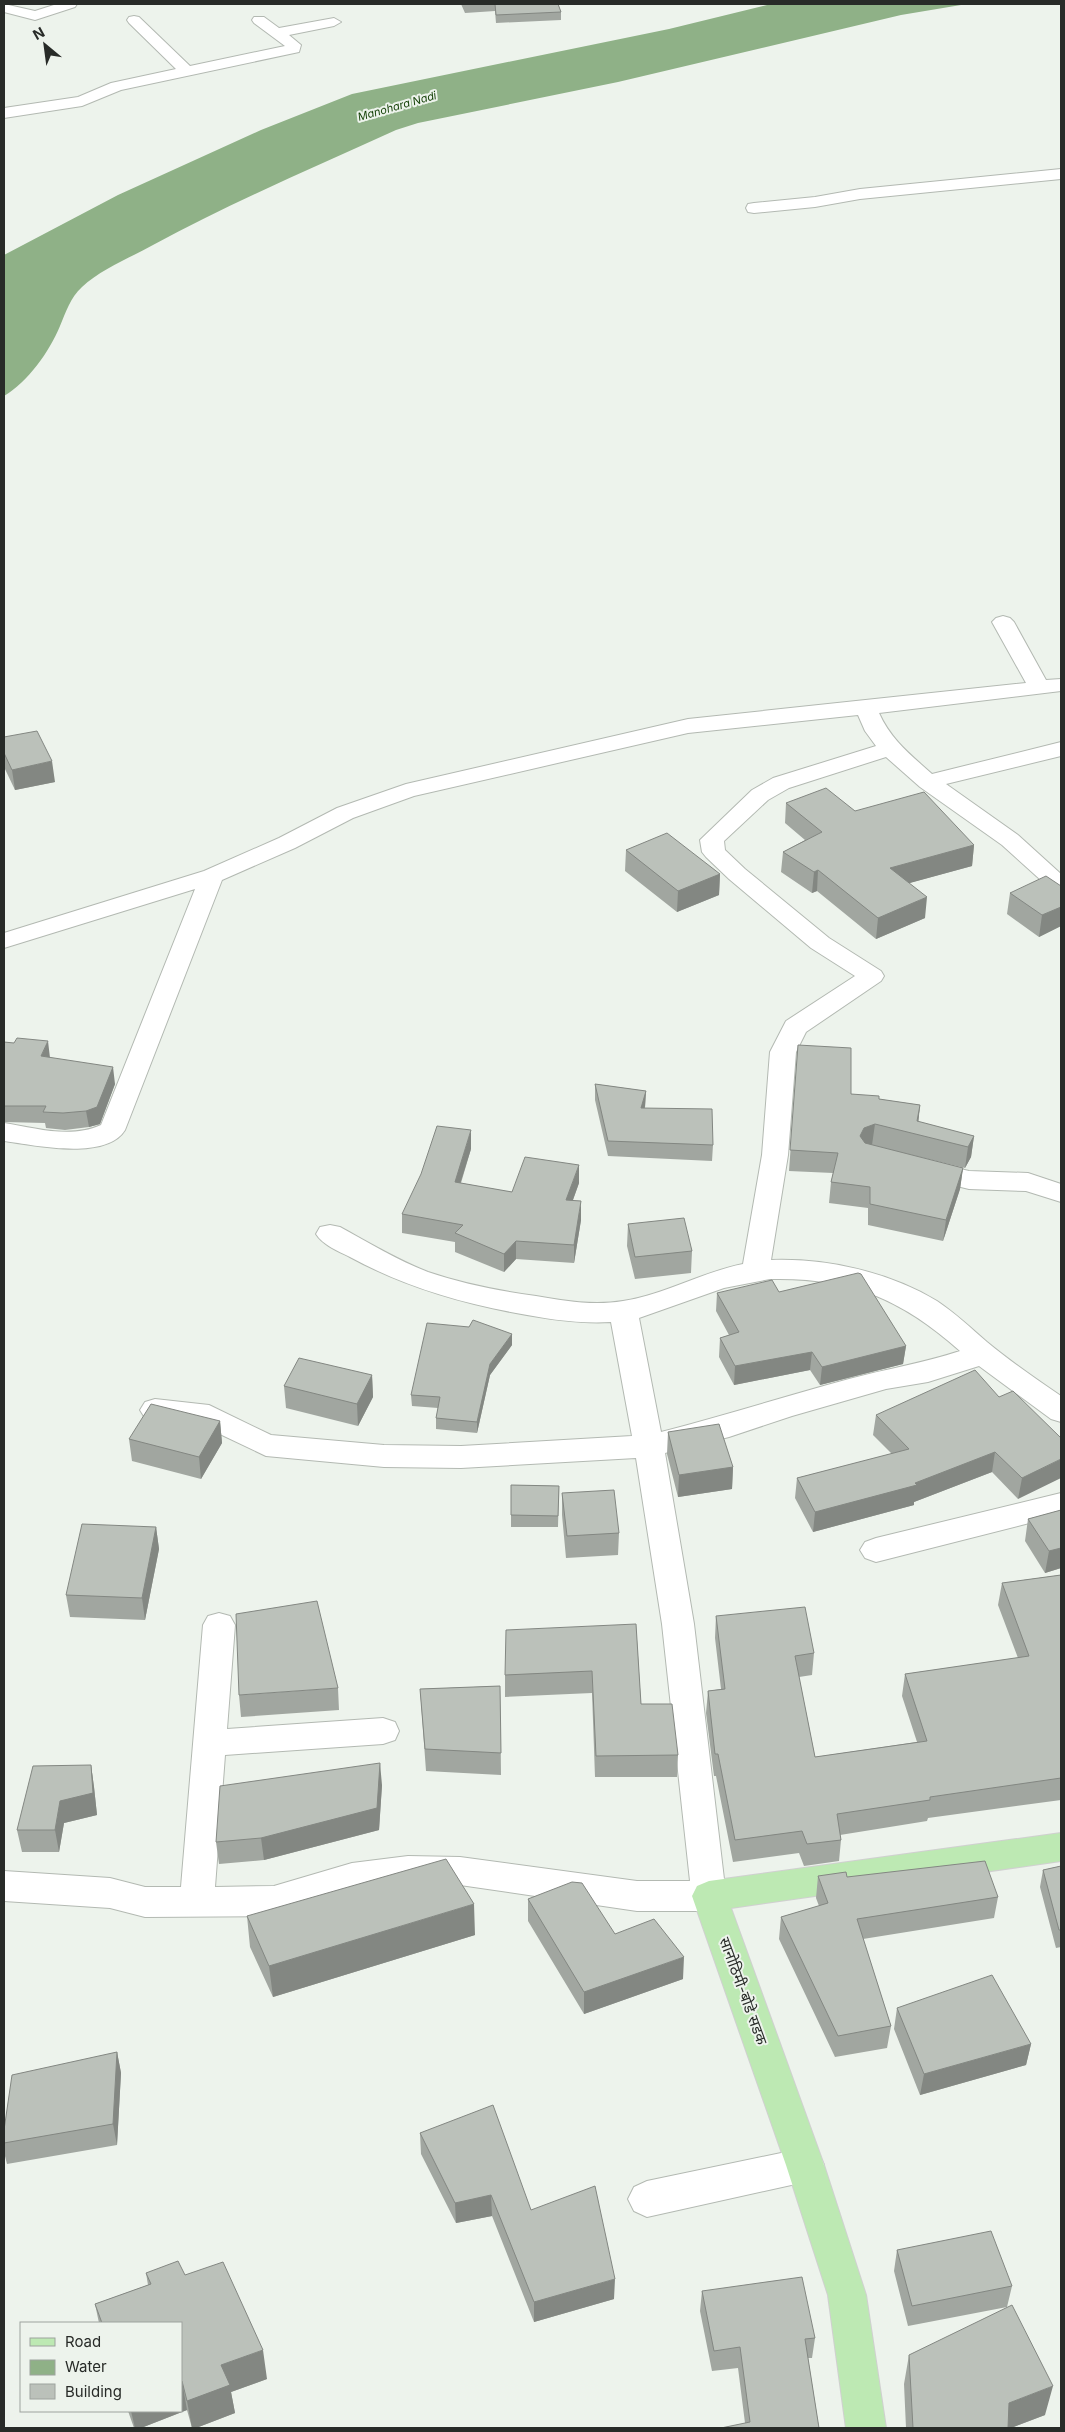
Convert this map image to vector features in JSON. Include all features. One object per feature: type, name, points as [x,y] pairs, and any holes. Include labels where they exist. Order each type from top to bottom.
[{"type":"main road","points":[[709,1896],[1061,1847]]},
{"type":"main road","name":"सानोठिमी-बोडे सडक","points":[[709,1896],[805,2165],[847,2295],[866,2428]]},
{"type":"street","points":[[4,7],[35,16],[70,4]]},
{"type":"street","points":[[134,20],[188,72]]},
{"type":"street","points":[[4,112],[82,101],[116,86],[294,49],[293,45],[259,20]]},
{"type":"street","points":[[276,33],[334,22]]},
{"type":"street","points":[[754,208],[815,202],[860,194],[1061,174]]},
{"type":"street","points":[[1003,622],[1039,688]]},
{"type":"street","points":[[4,941],[212,876],[287,843],[345,813],[406,791],[688,726],[866,708],[1061,685]]},
{"type":"street","points":[[866,708],[876,731],[890,749],[928,782],[1010,840],[1061,886]]},
{"type":"street","points":[[756,1269],[775,1155],[783,1052],[795,1027],[824,1009],[842,994],[872,976],[820,943],[737,874],[714,852],[712,840],[760,795],[781,783],[890,749]]},
{"type":"street","points":[[928,782],[1061,749]]},
{"type":"street","points":[[4,1132],[76,1142],[97,1139],[112,1130],[212,876]]},
{"type":"street","points":[[901,1163],[969,1180],[1028,1182],[1061,1193]]},
{"type":"street","points":[[330,1234],[374,1258],[429,1282],[482,1296],[554,1310],[587,1312],[623,1311],[678,1296],[712,1281],[756,1269],[790,1267],[864,1281],[928,1309],[982,1354],[1061,1411]]},
{"type":"street","points":[[4,1886],[110,1894],[145,1902],[198,1900],[274,1901],[352,1878],[408,1870],[460,1871],[637,1896],[709,1896],[678,1624],[649,1446],[623,1311]]},
{"type":"street","points":[[151,1409],[209,1416],[266,1445],[384,1456],[461,1457],[649,1446],[729,1426],[784,1407],[886,1379],[928,1372],[982,1354]]},
{"type":"street","points":[[876,1550],[1061,1504]]},
{"type":"street","points":[[198,1900],[219,1625]]},
{"type":"street","points":[[211,1743],[383,1731]]},
{"type":"street","points":[[647,2199],[805,2165]]},
{"type":"water","name":"Manohara Nadi","points":[[771,4],[967,4],[901,15],[618,82],[418,123],[396,130],[213,214],[98,275],[82,287],[74,296],[55,336],[37,366],[21,383],[4,396],[4,255],[118,195],[261,130],[352,94],[669,29]]},
{"type":"building","points":[[495,4],[558,4],[561,12],[496,15]]},
{"type":"building","points":[[37,731],[52,761],[12,770],[4,753],[4,737]]},
{"type":"building","points":[[826,788],[855,811],[924,792],[974,845],[890,868],[927,897],[878,918],[818,870],[814,872],[783,852],[822,832],[786,803]]},
{"type":"building","points":[[667,833],[720,874],[678,891],[626,850]]},
{"type":"building","points":[[1046,876],[1061,886],[1061,907],[1042,915],[1010,893]]},
{"type":"building","points":[[17,1038],[48,1041],[41,1056],[113,1067],[97,1107],[86,1111],[63,1113],[43,1112],[46,1106],[4,1106],[4,1042],[14,1043]]},
{"type":"building","points":[[798,1045],[851,1048],[851,1094],[879,1096],[879,1099],[920,1105],[917,1121],[974,1136],[968,1147],[875,1124],[864,1128],[860,1136],[865,1143],[963,1168],[946,1220],[870,1204],[870,1187],[831,1182],[838,1153],[790,1150]]},
{"type":"building","points":[[595,1084],[646,1091],[641,1108],[712,1109],[713,1145],[608,1141]]},
{"type":"building","points":[[437,1126],[471,1130],[455,1182],[512,1192],[525,1157],[579,1165],[566,1200],[581,1201],[574,1245],[516,1241],[504,1254],[455,1233],[463,1225],[402,1214],[421,1174]]},
{"type":"building","points":[[684,1218],[692,1251],[635,1257],[628,1224]]},
{"type":"building","points":[[858,1273],[861,1274],[906,1346],[822,1367],[812,1352],[735,1366],[720,1338],[739,1332],[717,1293],[772,1280],[779,1292]]},
{"type":"building","points":[[473,1320],[512,1334],[490,1364],[477,1422],[436,1418],[440,1397],[411,1395],[427,1323],[469,1327]]},
{"type":"building","points":[[299,1358],[372,1375],[357,1404],[284,1386]]},
{"type":"building","points":[[975,1370],[999,1397],[1013,1391],[1061,1438],[1061,1459],[1022,1478],[995,1452],[915,1483],[917,1485],[815,1512],[797,1478],[909,1449],[876,1415]]},
{"type":"building","points":[[151,1404],[220,1421],[199,1457],[129,1439]]},
{"type":"building","points":[[719,1424],[733,1467],[679,1475],[668,1432]]},
{"type":"building","points":[[511,1485],[559,1486],[558,1516],[511,1515]]},
{"type":"building","points":[[614,1490],[619,1533],[567,1536],[562,1493]]},
{"type":"building","points":[[1061,1510],[1061,1548],[1049,1551],[1028,1519]]},
{"type":"building","points":[[82,1524],[156,1527],[142,1598],[66,1595]]},
{"type":"building","points":[[1061,1575],[1061,1778],[930,1797],[930,1800],[837,1814],[841,1840],[807,1844],[802,1831],[735,1840],[718,1754],[715,1754],[708,1691],[725,1689],[716,1616],[805,1607],[814,1653],[795,1656],[815,1757],[927,1741],[905,1674],[1029,1656],[1002,1583]]},
{"type":"building","points":[[317,1601],[338,1688],[239,1695],[236,1614]]},
{"type":"building","points":[[636,1624],[641,1704],[672,1704],[678,1755],[596,1756],[592,1671],[505,1675],[506,1630]]},
{"type":"building","points":[[500,1686],[501,1753],[425,1749],[420,1689]]},
{"type":"building","points":[[380,1763],[377,1808],[261,1838],[216,1842],[220,1786]]},
{"type":"building","points":[[91,1765],[93,1793],[60,1801],[55,1830],[17,1830],[33,1766]]},
{"type":"building","points":[[446,1859],[474,1904],[269,1966],[247,1916]]},
{"type":"building","points":[[985,1861],[998,1897],[857,1919],[891,2026],[838,2036],[781,1917],[828,1903],[818,1876],[846,1872],[847,1877]]},
{"type":"building","points":[[1061,1866],[1061,1930],[1059,1930],[1043,1870]]},
{"type":"building","points":[[572,1882],[582,1883],[615,1934],[654,1919],[684,1957],[584,1992],[528,1899]]},
{"type":"building","points":[[992,1975],[1031,2044],[924,2074],[897,2008]]},
{"type":"building","points":[[117,2052],[113,2124],[4,2143],[4,2130],[12,2075]]},
{"type":"building","points":[[493,2105],[531,2210],[595,2186],[615,2279],[534,2302],[491,2195],[455,2203],[420,2133]]},
{"type":"building","points":[[991,2231],[1012,2286],[912,2306],[897,2250]]},
{"type":"building","points":[[178,2261],[185,2275],[223,2262],[263,2350],[221,2365],[230,2385],[187,2401],[182,2381],[182,2322],[102,2322],[95,2304],[151,2284],[146,2273]]},
{"type":"building","points":[[802,2277],[815,2338],[805,2339],[819,2428],[721,2428],[750,2422],[740,2347],[714,2351],[702,2291]]},
{"type":"building","points":[[1012,2305],[1053,2386],[1009,2403],[1008,2428],[913,2428],[909,2355]]}]
